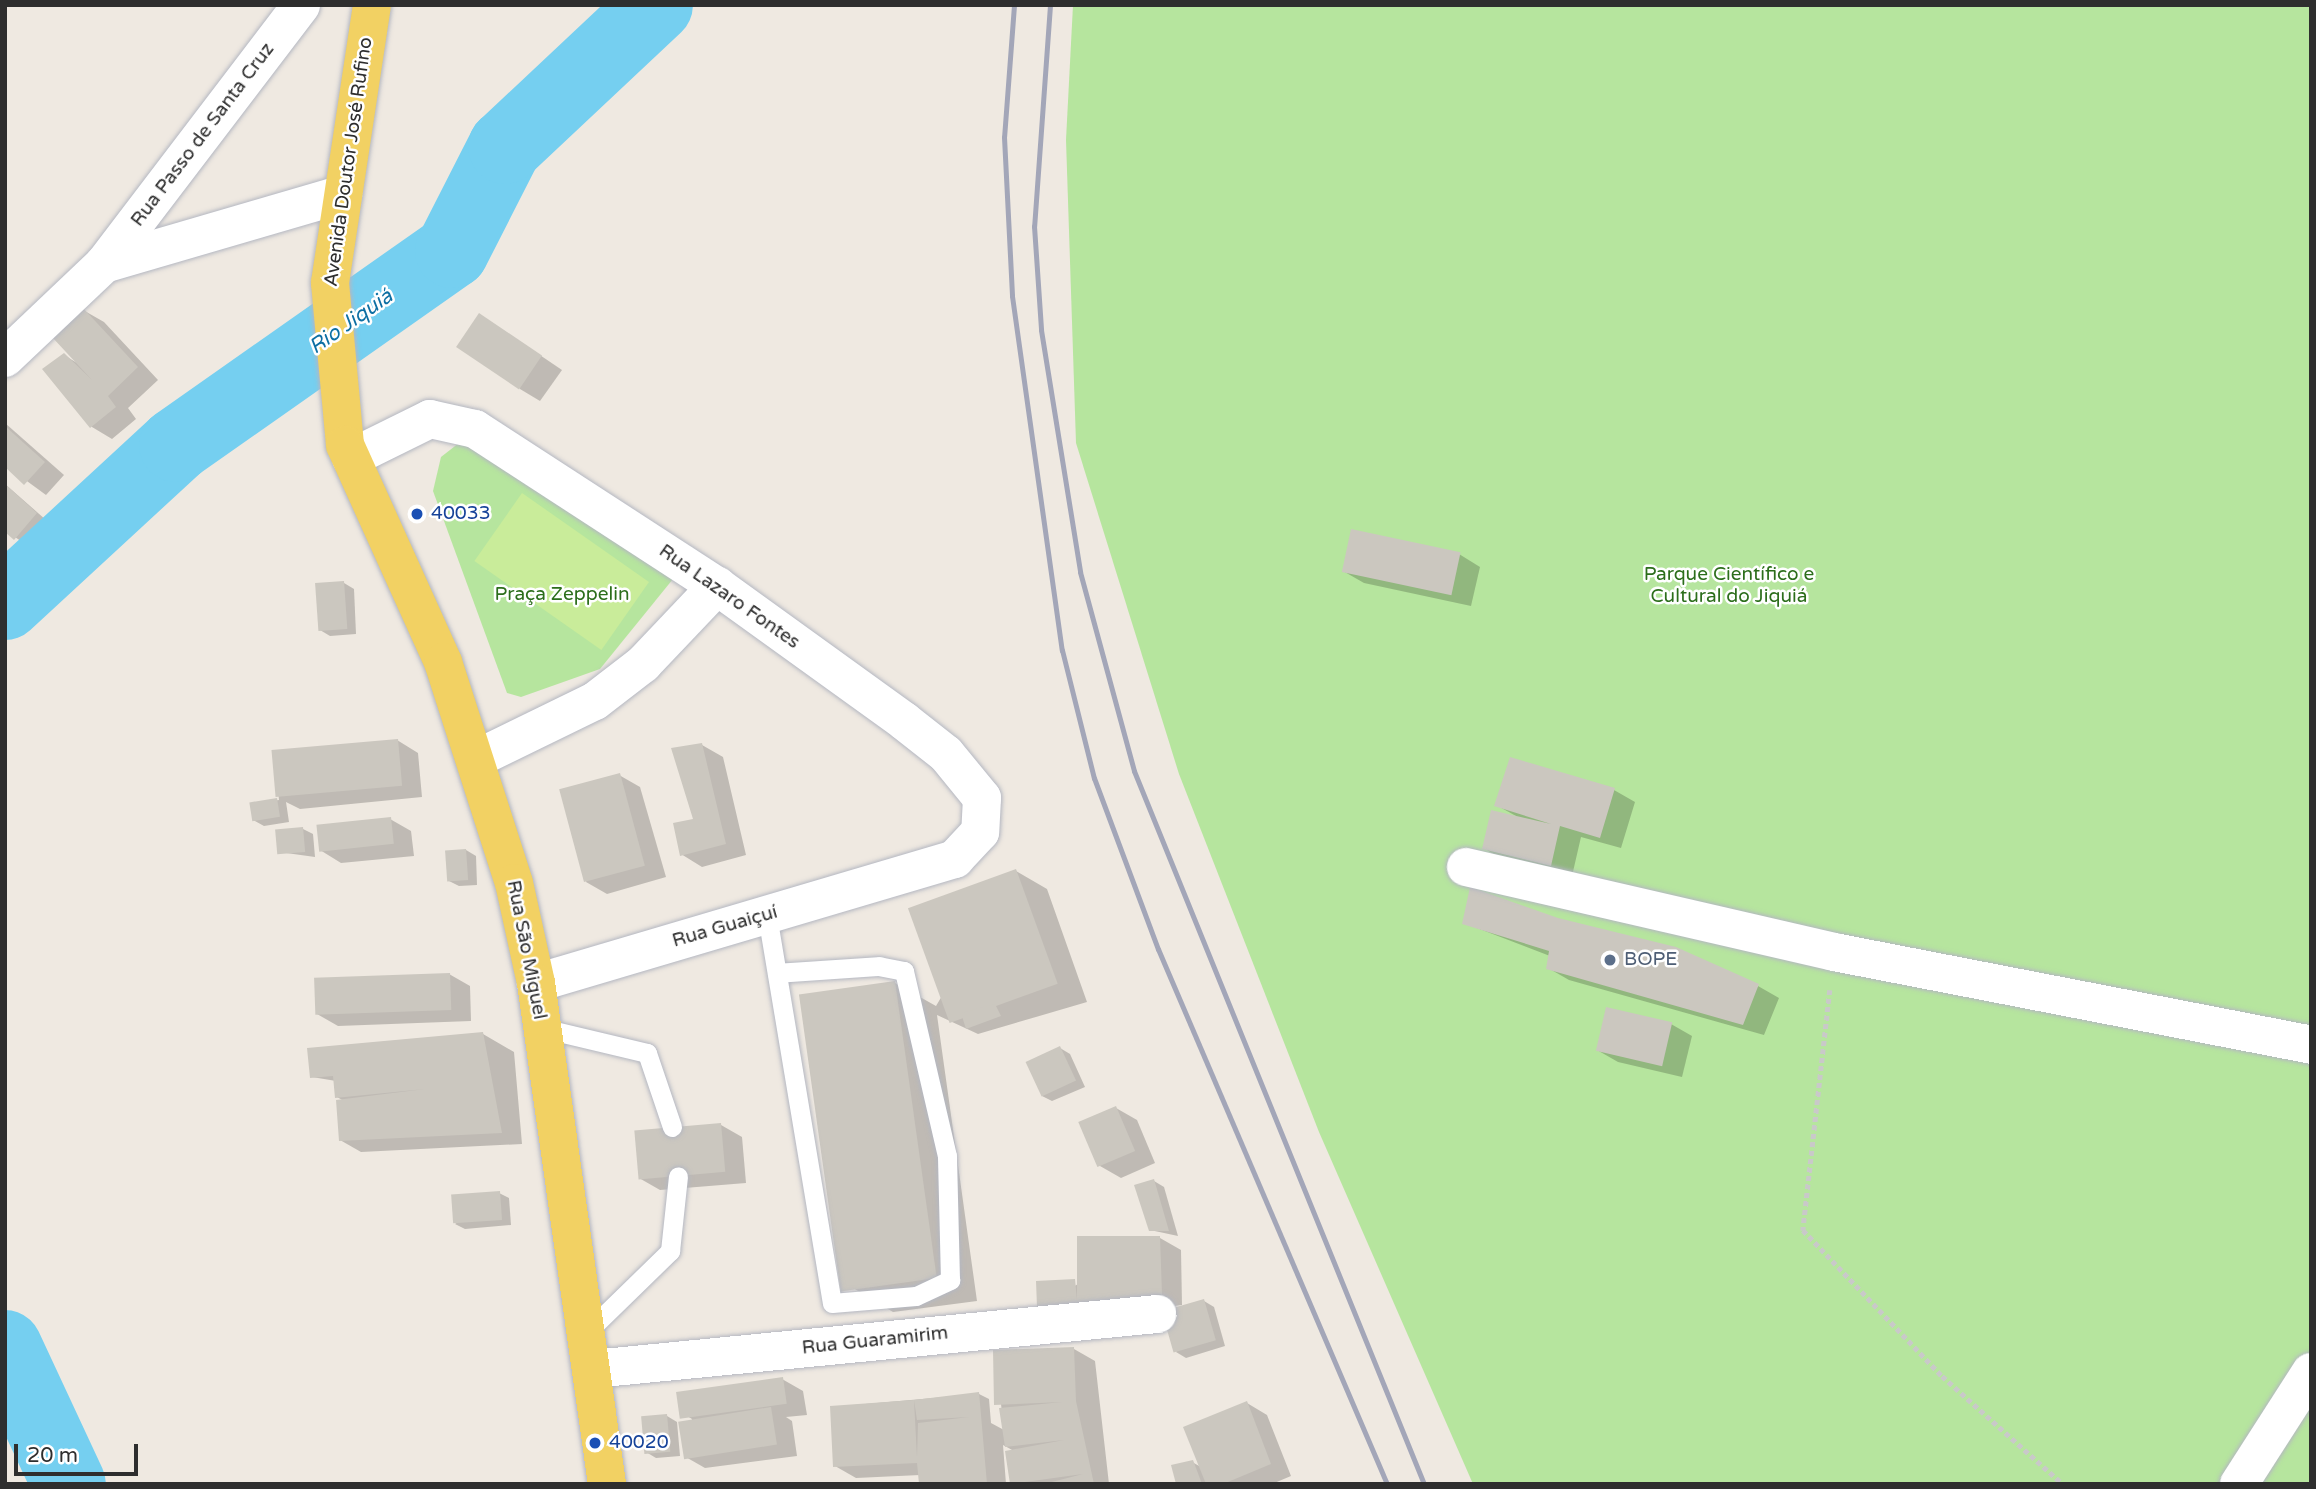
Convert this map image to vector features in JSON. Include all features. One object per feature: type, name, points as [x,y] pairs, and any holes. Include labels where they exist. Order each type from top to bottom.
[{"type":"main road","name":"Avenida Doutor José Rufino","points":[[345,439],[330,283],[372,5]]},
{"type":"main road","name":"Rua São Miguel","points":[[345,439],[443,662],[478,758],[536,983],[588,1331],[607,1484]]},
{"type":"street","name":"Rua Passo de Santa Cruz","points":[[5,358],[104,264],[301,5]]},
{"type":"street","name":"Rua Passo de Santa Cruz","points":[[104,264],[343,194]]},
{"type":"street","name":"Rua Lazaro Fontes","points":[[345,439],[430,419],[475,429],[717,586],[904,721],[967,776],[982,798],[981,832],[955,859],[915,872]]},
{"type":"street","points":[[478,758],[595,701],[643,664],[717,586]]},
{"type":"street","points":[[1465,867],[1834,952],[2311,1045]]},
{"type":"street","name":"Rua Guaiçuí","points":[[536,983],[915,872]]},
{"type":"street","name":"Rua Guaramirim","points":[[593,1369],[1157,1314]]},
{"type":"street","points":[[2239,1484],[2311,1372]]},
{"type":"lane","points":[[767,915],[776,973],[832,1303],[916,1296],[950,1280],[947,1156],[904,971],[879,966],[776,973]]},
{"type":"lane","points":[[542,1028],[647,1053],[672,1127]]},
{"type":"lane","points":[[588,1331],[670,1251],[678,1176]]},
{"type":"path","points":[[1834,952],[1803,1230],[1942,1376],[2063,1484]]},
{"type":"green space","name":"Parque Científico e Cultural do Jiquiá","points":[[1073,5],[2311,5],[2311,1484],[1473,1484],[1319,1132],[1179,774],[1076,443],[1066,140]]},
{"type":"green space","name":"Praça Zeppelin","points":[[464,439],[673,579],[600,669],[521,697],[507,693],[433,491],[441,457]]},
{"type":"green space","points":[[522,493],[649,582],[601,650],[474,561]]},
{"type":"building","points":[[83,308],[138,367],[108,396],[116,407],[90,428],[42,369],[64,353],[92,380],[52,337]]},
{"type":"building","points":[[479,313],[542,355],[519,389],[456,347]]},
{"type":"building","points":[[5,426],[45,462],[24,485],[5,467]]},
{"type":"building","points":[[5,484],[37,513],[14,540],[5,532]]},
{"type":"building","points":[[1351,529],[1461,552],[1451,595],[1342,572]]},
{"type":"building","points":[[344,581],[347,629],[318,631],[315,583]]},
{"type":"building","points":[[398,739],[402,786],[276,797],[271,750]]},
{"type":"building","points":[[702,743],[726,844],[680,856],[673,823],[693,819],[671,748]]},
{"type":"building","points":[[1510,757],[1615,788],[1600,838],[1560,826],[1551,866],[1482,849],[1491,810],[1551,824],[1494,806]]},
{"type":"building","points":[[620,773],[645,866],[584,882],[559,789]]},
{"type":"building","points":[[277,798],[280,817],[252,821],[249,802]]},
{"type":"building","points":[[391,817],[394,844],[319,852],[316,825]]},
{"type":"building","points":[[303,827],[305,852],[277,854],[275,829]]},
{"type":"building","points":[[466,849],[468,880],[447,881],[445,850]]},
{"type":"building","points":[[1016,869],[1058,984],[950,1023],[908,908]]},
{"type":"building","points":[[1470,887],[1558,918],[1676,947],[1759,984],[1743,1025],[1546,969],[1549,951],[1462,924]]},
{"type":"building","points":[[450,973],[451,1010],[315,1015],[314,978]]},
{"type":"building","points":[[895,981],[937,1278],[841,1292],[799,994]]},
{"type":"building","points":[[995,1004],[1001,1016],[966,1029],[961,1013]]},
{"type":"building","points":[[1606,1007],[1672,1022],[1662,1066],[1596,1051]]},
{"type":"building","points":[[483,1032],[502,1133],[339,1141],[336,1100],[425,1089],[335,1098],[333,1076],[310,1078],[307,1048]]},
{"type":"building","points":[[1060,1046],[1076,1080],[1042,1096],[1026,1062]]},
{"type":"building","points":[[1116,1106],[1135,1151],[1097,1167],[1078,1122]]},
{"type":"building","points":[[721,1123],[725,1172],[639,1179],[634,1131]]},
{"type":"building","points":[[1154,1179],[1169,1231],[1149,1231],[1134,1185]]},
{"type":"building","points":[[500,1191],[502,1220],[453,1223],[451,1194]]},
{"type":"building","points":[[1077,1236],[1160,1236],[1162,1294],[1037,1307],[1036,1281],[1075,1279],[1077,1300]]},
{"type":"building","points":[[1204,1299],[1216,1340],[1174,1352],[1162,1311]]},
{"type":"building","points":[[1074,1347],[1076,1401],[1094,1484],[1044,1484],[1083,1474],[1010,1484],[1005,1451],[1064,1440],[1005,1447],[999,1408],[1062,1402],[994,1405],[993,1350]]},
{"type":"building","points":[[783,1377],[787,1404],[680,1419],[676,1392]]},
{"type":"building","points":[[979,1392],[987,1484],[919,1484],[917,1463],[833,1467],[830,1406]],"holes":[[[914,1400],[917,1420],[969,1417],[918,1423],[917,1457]]]},
{"type":"building","points":[[1247,1401],[1271,1464],[1223,1484],[1206,1484],[1183,1427]]},
{"type":"building","points":[[771,1407],[777,1445],[684,1459],[678,1422]]},
{"type":"building","points":[[667,1414],[670,1452],[644,1454],[641,1416]]},
{"type":"building","points":[[1193,1460],[1202,1484],[1176,1484],[1171,1465]]},
{"type":"waterway","name":"Rio Jiquiá","points":[[5,603],[176,445],[452,251],[505,147],[656,5]]},
{"type":"waterway","name":"Rio Jiquiá","points":[[5,1347],[69,1484]]},
{"type":"railway","points":[[1014,5],[1004,137],[1012,296],[1062,650],[1094,778],[1158,949],[1387,1484]]},
{"type":"railway","points":[[1050,5],[1034,226],[1041,330],[1080,572],[1134,771],[1424,1484]]},
{"type":"place","name":"40033","points":[[417,514]]},
{"type":"place","name":"BOPE","points":[[1610,960]]},
{"type":"place","name":"40020","points":[[595,1443]]}]
